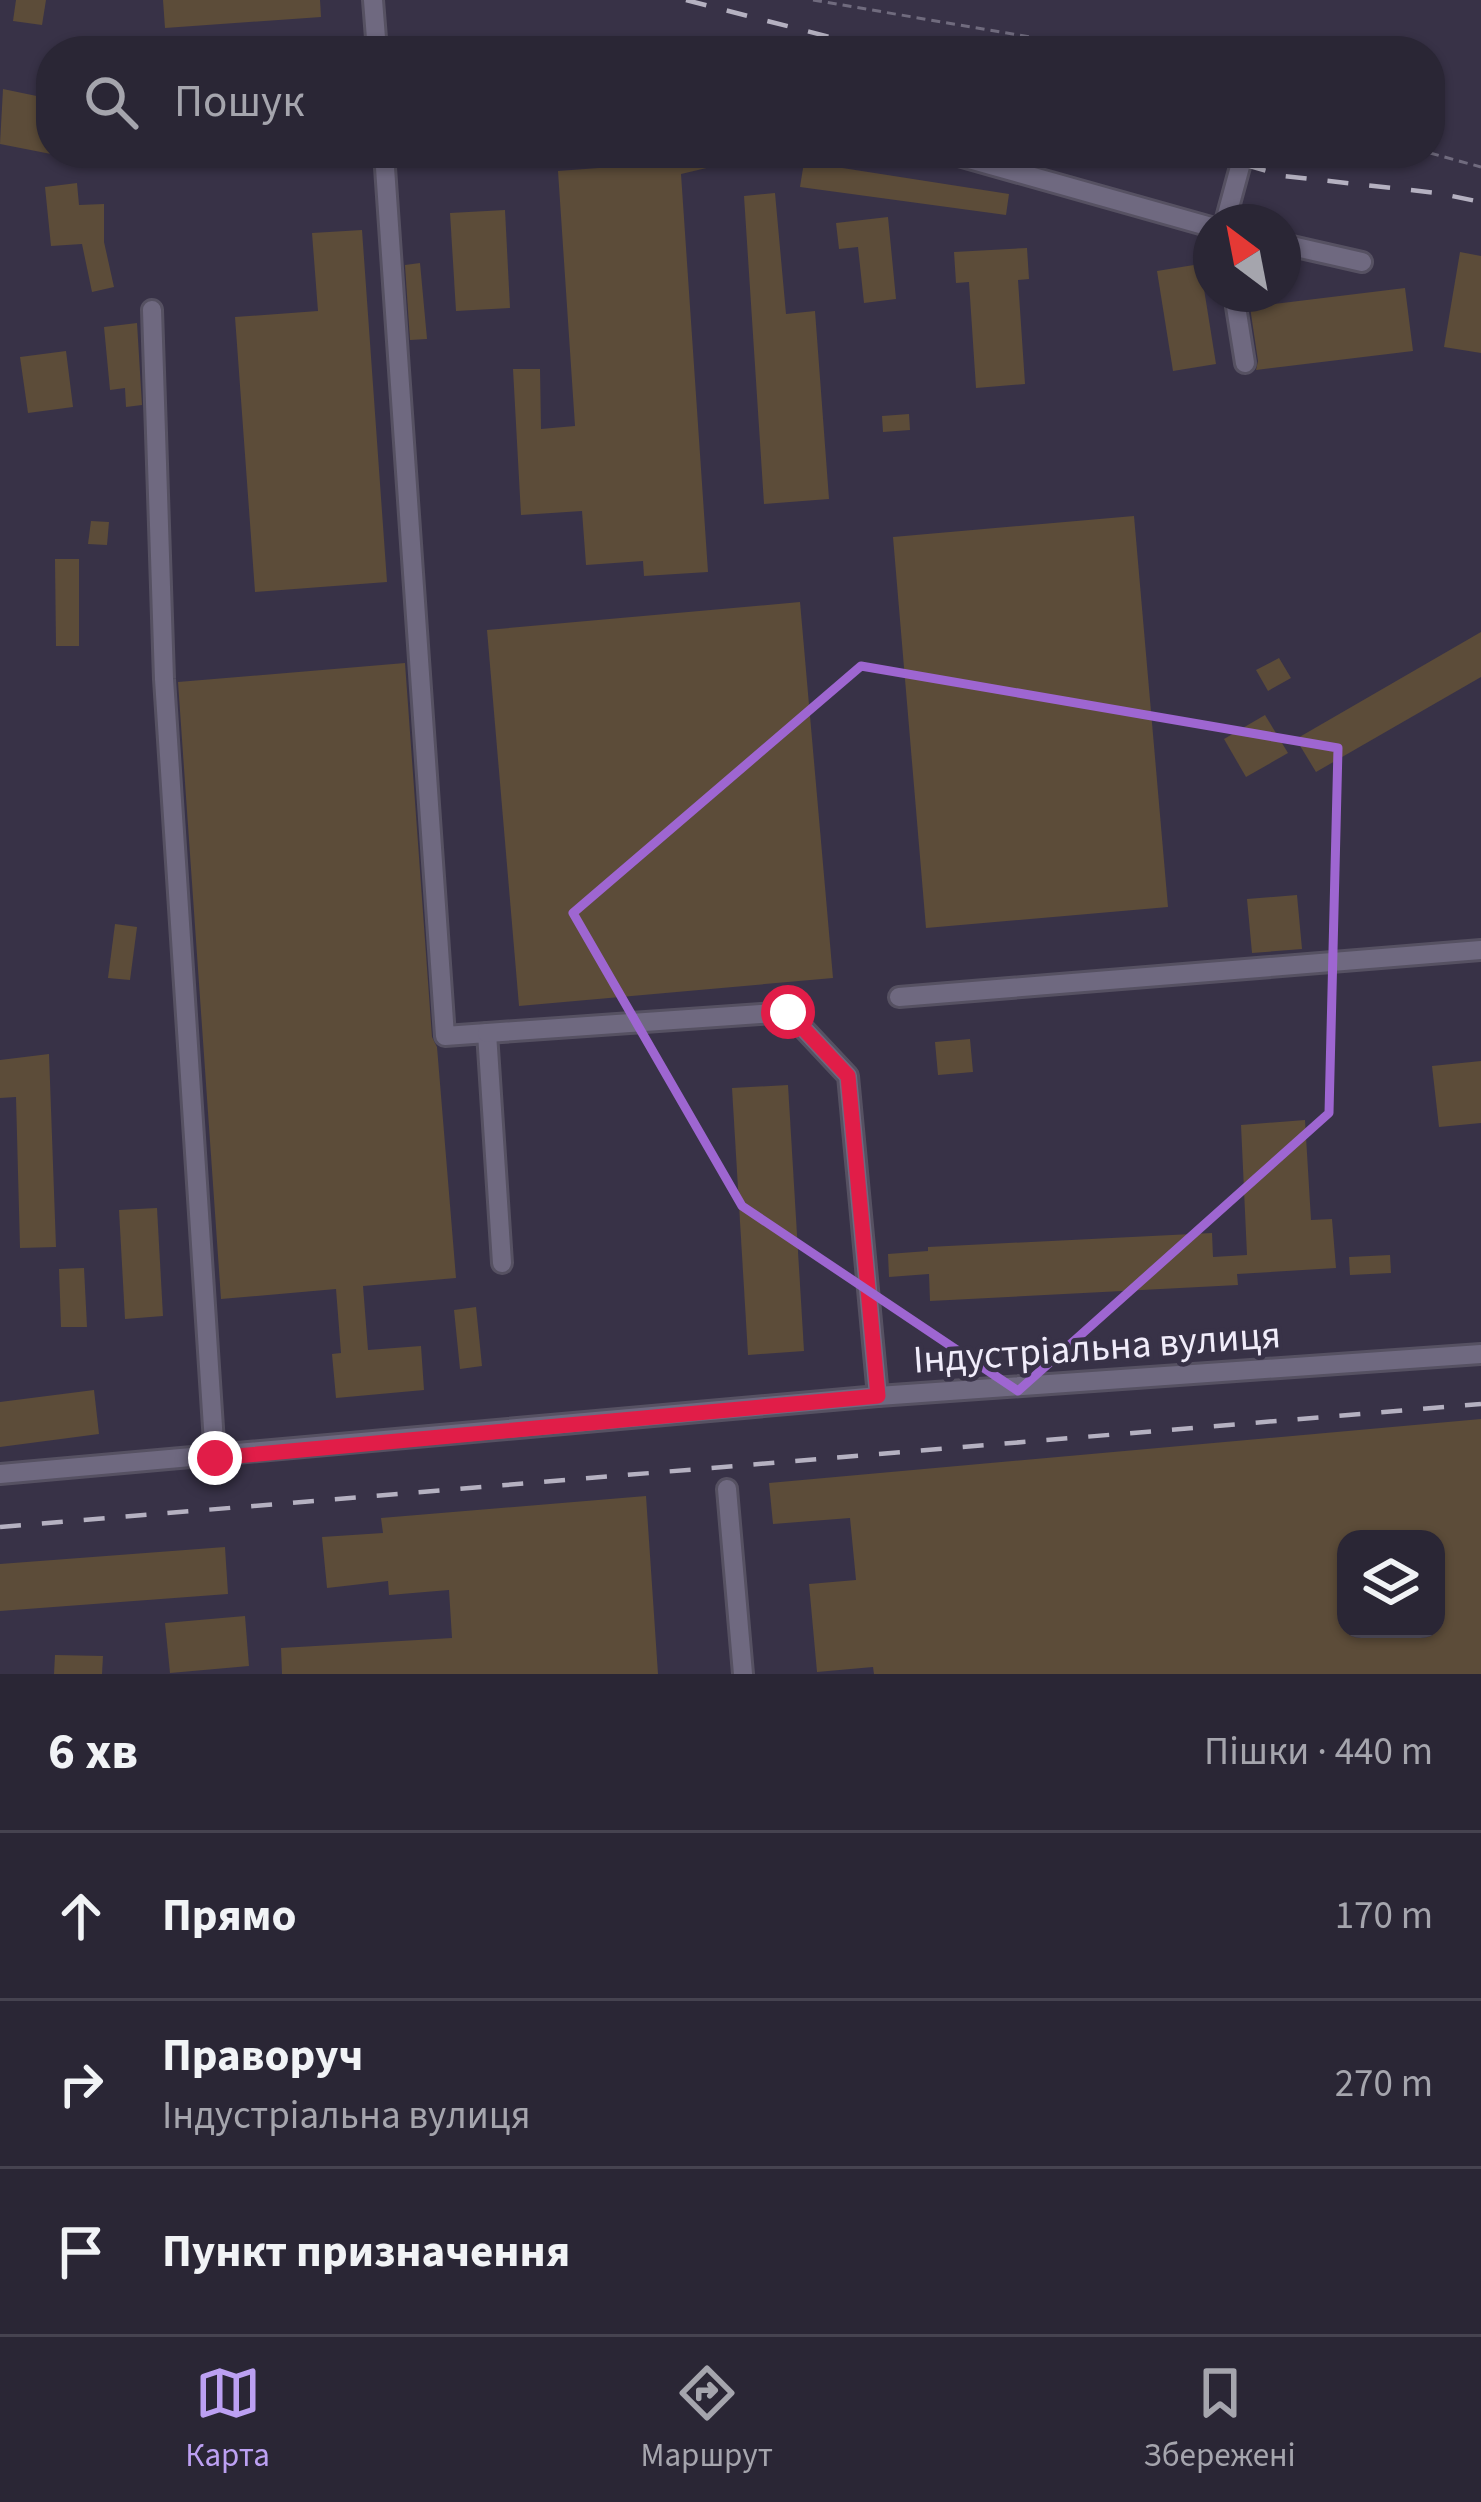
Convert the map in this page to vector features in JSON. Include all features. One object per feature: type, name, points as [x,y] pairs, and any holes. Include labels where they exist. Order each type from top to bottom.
[{"type":"street","points":[[374,0],[376,36]]},
{"type":"street","points":[[385,168],[445,1036],[788,1012],[848,1076],[878,1396]]},
{"type":"street","points":[[1001,168],[1193,222]]},
{"type":"street","points":[[1230,204],[1239,168]]},
{"type":"street","points":[[1301,248],[1362,262]]},
{"type":"street","points":[[152,310],[164,679],[215,1458]]},
{"type":"street","points":[[1237,312],[1245,363]]},
{"type":"street","points":[[899,997],[1481,950]]},
{"type":"street","points":[[487,1033],[502,1263]]},
{"type":"street","name":"Індустріальна вулиця","points":[[0,1474],[878,1396],[1481,1354]]},
{"type":"street","points":[[727,1489],[743,1674]]},
{"type":"path","points":[[813,0],[1024,36]]},
{"type":"path","points":[[1445,157],[1481,166]]},
{"type":"highlighted area","points":[[861,666],[1338,748],[1329,1113],[1018,1391],[742,1206],[573,913]]},
{"type":"building","points":[[16,0],[46,0],[42,25],[13,21]]},
{"type":"building","points":[[163,0],[320,0],[321,17],[165,28]]},
{"type":"building","points":[[3,89],[36,96],[36,151],[0,144]]},
{"type":"building","points":[[706,168],[681,174],[708,572],[644,576],[643,561],[586,565],[582,511],[521,515],[513,369],[540,369],[541,429],[575,426],[558,171]]},
{"type":"building","points":[[803,168],[842,168],[1009,194],[1006,215],[800,187]]},
{"type":"building","points":[[77,183],[79,205],[104,204],[104,242],[114,287],[92,292],[82,244],[51,246],[45,187]]},
{"type":"building","points":[[775,193],[786,314],[815,311],[829,499],[764,504],[744,196]]},
{"type":"building","points":[[505,210],[510,308],[456,311],[450,213]]},
{"type":"building","points":[[888,217],[896,299],[864,303],[858,247],[839,249],[836,223]]},
{"type":"building","points":[[362,230],[387,582],[255,592],[235,317],[318,311],[312,233]]},
{"type":"building","points":[[1027,248],[1029,279],[1018,280],[1025,384],[976,388],[969,282],[956,283],[954,252]]},
{"type":"building","points":[[1460,252],[1481,256],[1481,353],[1444,347]]},
{"type":"building","points":[[420,263],[427,339],[410,340],[405,265]]},
{"type":"building","points":[[1193,265],[1193,312],[1208,312],[1216,364],[1173,371],[1157,271]]},
{"type":"building","points":[[1405,288],[1413,351],[1256,370],[1251,312],[1301,312],[1301,301]]},
{"type":"building","points":[[137,323],[142,405],[126,407],[125,388],[110,390],[104,327]]},
{"type":"building","points":[[66,351],[73,407],[28,413],[20,357]]},
{"type":"building","points":[[909,414],[910,430],[883,432],[882,416]]},
{"type":"building","points":[[1134,516],[1168,907],[926,928],[893,537]]},
{"type":"building","points":[[91,521],[109,522],[107,545],[88,544]]},
{"type":"building","points":[[55,559],[79,559],[79,646],[56,646]]},
{"type":"building","points":[[800,602],[833,978],[519,1006],[487,630]]},
{"type":"building","points":[[1481,632],[1481,677],[1316,772],[1296,739]]},
{"type":"building","points":[[1279,658],[1291,678],[1268,691],[1256,670]]},
{"type":"building","points":[[405,663],[432,1037],[437,1047],[456,1278],[363,1286],[368,1350],[421,1346],[424,1390],[336,1398],[332,1354],[341,1353],[336,1289],[221,1299],[178,682]]},
{"type":"building","points":[[1265,715],[1288,753],[1246,777],[1224,739]]},
{"type":"building","points":[[1297,895],[1302,949],[1252,953],[1247,899]]},
{"type":"building","points":[[115,924],[137,927],[130,980],[108,978]]},
{"type":"building","points":[[970,1039],[973,1072],[938,1075],[935,1042]]},
{"type":"building","points":[[49,1054],[56,1247],[20,1248],[16,1097],[0,1098],[0,1060]]},
{"type":"building","points":[[1481,1061],[1481,1123],[1439,1127],[1432,1066]]},
{"type":"building","points":[[788,1085],[804,1351],[748,1355],[732,1088]]},
{"type":"building","points":[[1305,1120],[1311,1220],[1332,1219],[1336,1268],[1237,1274],[1238,1285],[930,1301],[929,1274],[889,1277],[888,1254],[928,1251],[928,1247],[1212,1233],[1213,1257],[1247,1255],[1241,1125]]},
{"type":"building","points":[[157,1208],[163,1316],[125,1319],[119,1210]]},
{"type":"building","points":[[1390,1255],[1391,1273],[1350,1275],[1349,1257]]},
{"type":"building","points":[[84,1268],[87,1327],[61,1327],[59,1269]]},
{"type":"building","points":[[476,1307],[482,1366],[460,1369],[454,1310]]},
{"type":"building","points":[[94,1390],[99,1434],[0,1447],[0,1402]]},
{"type":"building","points":[[1481,1419],[1481,1674],[874,1674],[873,1667],[817,1672],[809,1584],[856,1580],[850,1518],[773,1524],[769,1483]]},
{"type":"building","points":[[646,1496],[658,1674],[282,1674],[281,1648],[452,1638],[449,1590],[389,1595],[388,1581],[327,1588],[322,1537],[383,1533],[381,1518]]},
{"type":"building","points":[[225,1547],[228,1594],[0,1611],[0,1564]]},
{"type":"building","points":[[245,1616],[249,1666],[170,1673],[165,1623]]},
{"type":"building","points":[[55,1655],[103,1656],[102,1674],[54,1674]]},
{"type":"railway","points":[[686,0],[826,36]]},
{"type":"railway","points":[[1257,168],[1284,176],[1481,202]]},
{"type":"railway","points":[[0,1527],[1481,1404]]},
{"type":"route","points":[[215,1458],[878,1396],[848,1076],[788,1012]]}]
